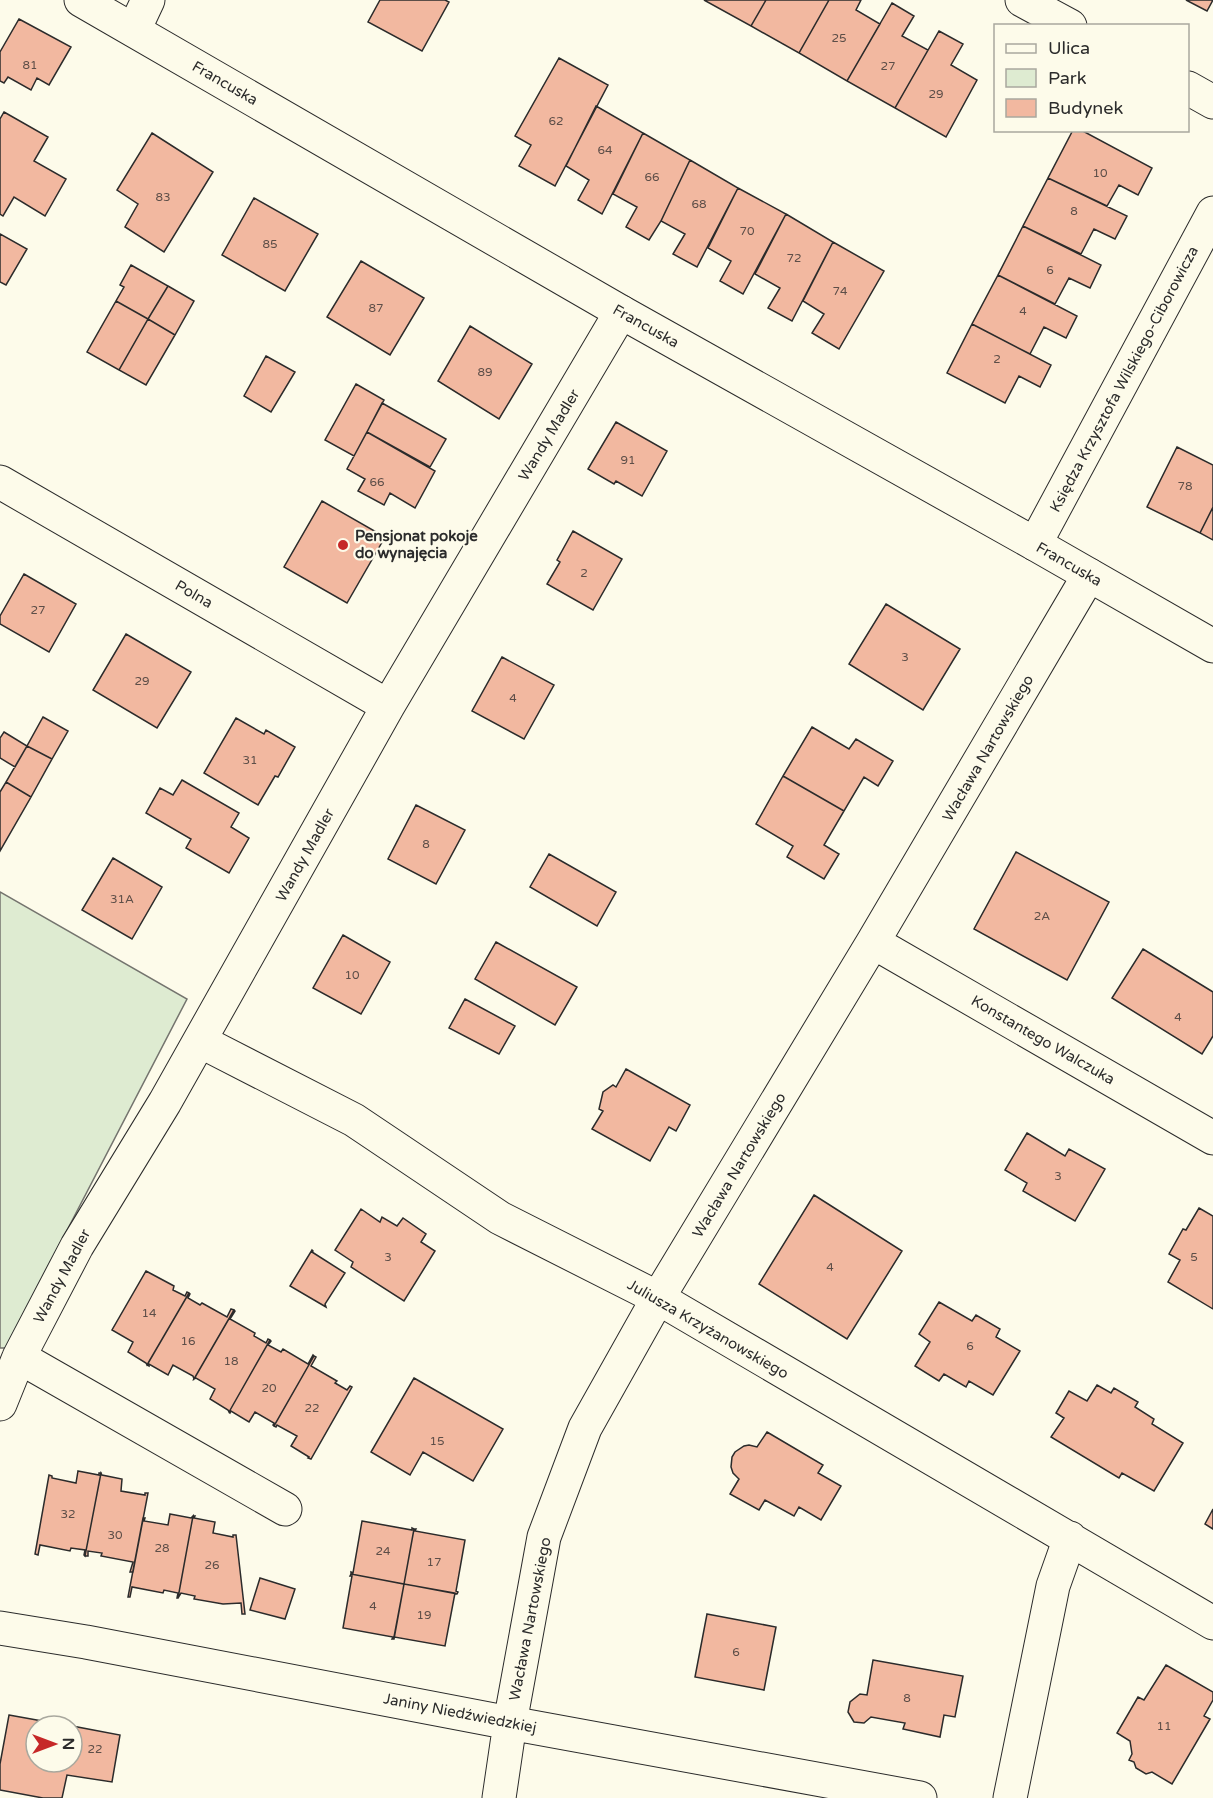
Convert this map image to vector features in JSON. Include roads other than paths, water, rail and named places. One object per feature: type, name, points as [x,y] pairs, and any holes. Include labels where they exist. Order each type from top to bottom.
[{"type":"street","name":"Francuska","points":[[81,0],[621,312],[1213,646]]},
{"type":"street","points":[[134,30],[148,0]]},
{"type":"street","points":[[1022,0],[1066,24]]},
{"type":"street","points":[[1189,89],[1213,102]]},
{"type":"street","name":"Księdza Krzysztofa Wilskiego-Ciborowicza","points":[[1035,544],[1213,213]]},
{"type":"street","name":"Wandy Madler","points":[[1,1399],[19,1357],[77,1246],[165,1102],[388,706],[621,312]]},
{"type":"street","name":"Polna","points":[[0,482],[388,706]]},
{"type":"street","name":"Wacława Nartowskiego","points":[[499,1798],[510,1723],[544,1537],[585,1428],[658,1298],[873,942],[1089,575]]},
{"type":"street","name":"Konstantego Walczuka","points":[[873,942],[1213,1138]]},
{"type":"street","name":"Juliusza Krzyżanowskiego","points":[[200,1041],[354,1120],[500,1218],[658,1298],[1213,1623]]},
{"type":"street","points":[[19,1357],[285,1509]]},
{"type":"street","points":[[1010,1798],[1053,1587],[1070,1538]]},
{"type":"street","name":"Janiny Niedźwiedzkiej","points":[[0,1628],[86,1642],[920,1798]]},
{"type":"place","name":"Pensjonat pokoje do wynajęcia","points":[[343,545]]}]
